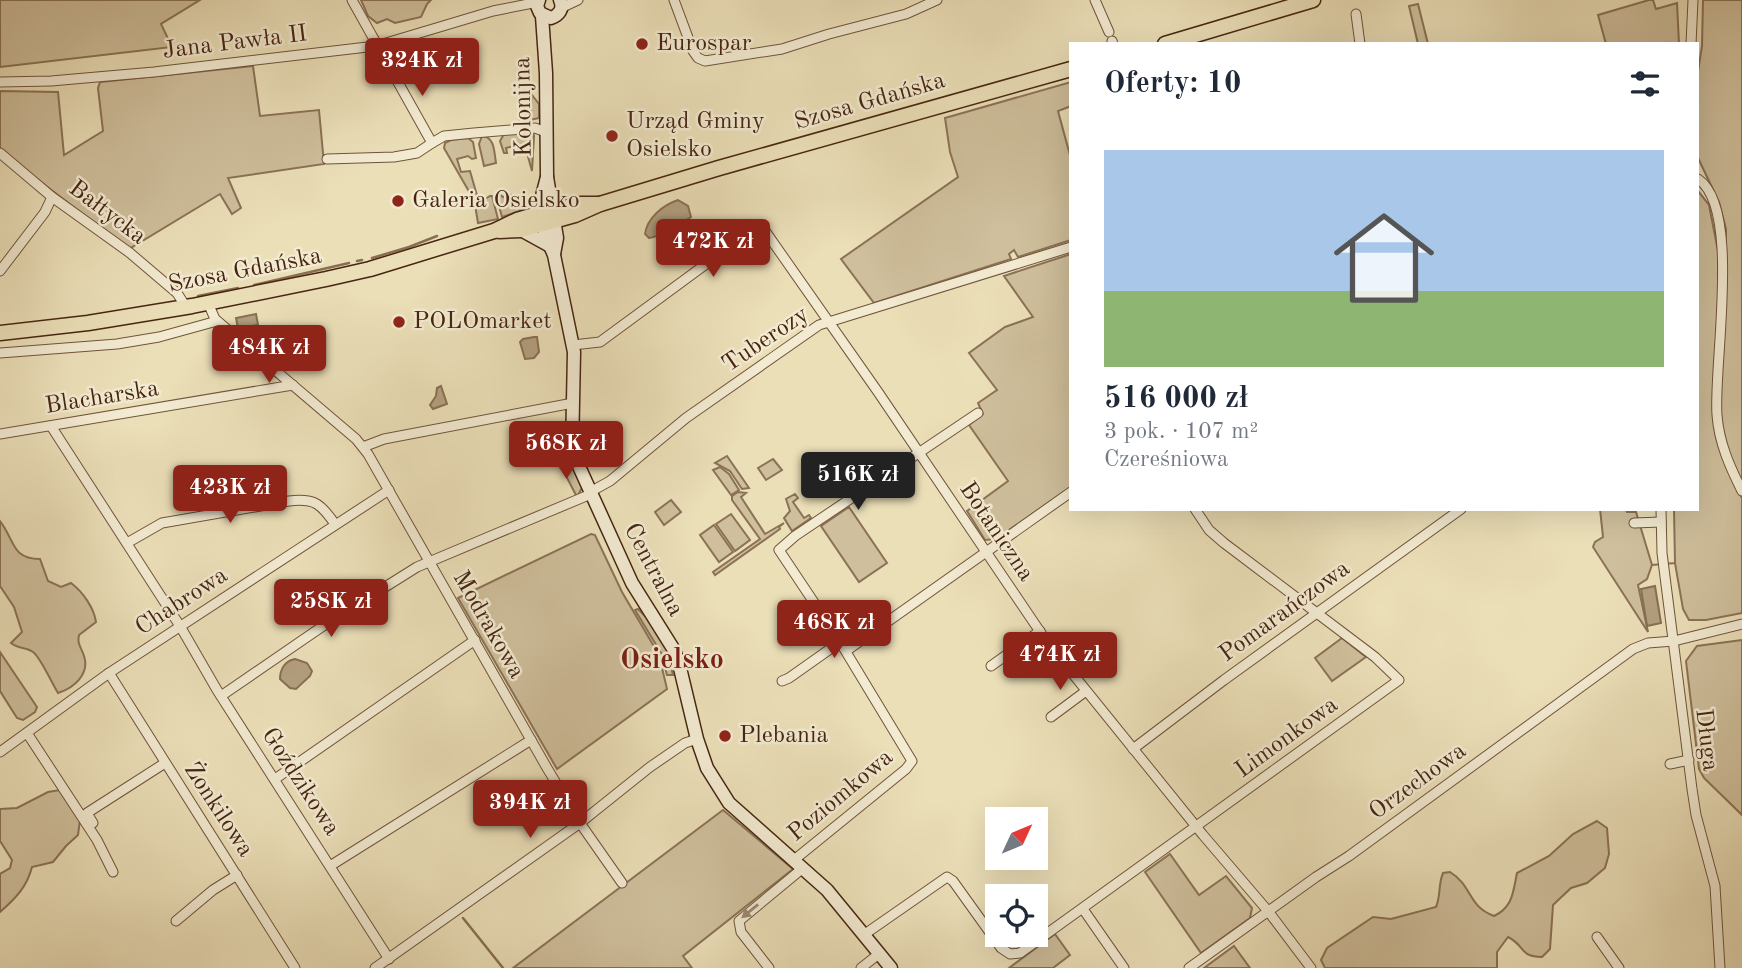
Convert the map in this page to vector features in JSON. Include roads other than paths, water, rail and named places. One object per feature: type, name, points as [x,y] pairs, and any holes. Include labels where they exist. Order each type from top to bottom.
[{"type":"main road","points":[[1172,42],[1313,0]]},
{"type":"main road","name":"Szosa Gdańska","points":[[494,231],[521,230],[580,204],[600,204],[1069,70]]},
{"type":"main road","name":"Szosa Gdańska","points":[[0,333],[88,323],[186,307],[356,272],[494,231],[517,220],[548,217]]},
{"type":"street","points":[[352,0],[432,143]]},
{"type":"street","points":[[542,9],[560,13],[561,4],[578,0]]},
{"type":"street","points":[[674,0],[693,51],[698,58],[705,61],[782,49],[906,14],[937,0]]},
{"type":"street","points":[[1095,0],[1111,39]]},
{"type":"street","points":[[1691,42],[1693,0]]},
{"type":"street","name":"Jana Pawła II","points":[[0,82],[51,81],[154,72],[376,46],[494,11],[511,8],[542,9]]},
{"type":"street","name":"Kolonijna","points":[[542,9],[548,217]]},
{"type":"street","points":[[1356,14],[1360,42]]},
{"type":"street","points":[[327,159],[394,157],[417,153],[444,136],[535,128],[546,132]]},
{"type":"street","name":"Bałtycka","points":[[0,153],[52,197],[130,253],[180,296],[186,307]]},
{"type":"street","points":[[1699,180],[1703,182],[1715,205],[1720,234],[1724,286],[1717,411],[1721,442],[1742,491]]},
{"type":"street","points":[[0,271],[45,212],[52,197]]},
{"type":"street","name":"Centralna","points":[[548,217],[552,250],[573,345],[571,446],[632,583],[674,650],[697,739],[711,776],[724,797],[827,890],[891,968]]},
{"type":"street","name":"Botaniczna","points":[[573,345],[600,342],[759,227],[764,230],[830,322],[1040,631],[1196,827],[1268,911],[1311,968]]},
{"type":"street","points":[[521,230],[552,250]]},
{"type":"street","name":"Tuberozy","points":[[221,696],[363,600],[430,562],[590,493],[610,481],[686,418],[819,325],[1069,248]]},
{"type":"street","points":[[0,353],[117,344],[205,326],[217,321],[208,303]]},
{"type":"street","name":"Modrakowa","points":[[217,321],[363,447],[580,823],[622,883]]},
{"type":"street","name":"Blacharska","points":[[0,434],[293,385]]},
{"type":"street","points":[[363,447],[384,439],[573,403]]},
{"type":"street","points":[[978,413],[795,536],[779,550],[846,651],[1069,493]]},
{"type":"street","name":"Goździkowa","points":[[51,426],[180,626],[221,696],[388,959]]},
{"type":"street","name":"Chabrowa","points":[[0,752],[109,673],[388,490]]},
{"type":"street","points":[[127,543],[162,523],[289,501],[303,500],[322,506],[335,524]]},
{"type":"street","points":[[1196,511],[1209,530],[1224,543],[1317,612]]},
{"type":"street","name":"Pomarańczowa","points":[[1133,749],[1458,511]]},
{"type":"street","name":"Długa","points":[[1661,511],[1662,553],[1696,815],[1715,886],[1720,968]]},
{"type":"street","points":[[1634,523],[1661,522]]},
{"type":"street","name":"Limonkowa","points":[[865,934],[947,877],[953,881],[1001,948],[1010,954],[1023,951],[1399,680],[1376,657],[1317,612]]},
{"type":"street","name":"Orzechowa","points":[[1189,968],[1315,877],[1349,856],[1633,649],[1648,643],[1674,641],[1742,624]]},
{"type":"street","points":[[991,666],[1040,631]]},
{"type":"street","points":[[275,779],[475,640]]},
{"type":"street","points":[[782,681],[840,642]]},
{"type":"street","name":"Poziomkowa","points":[[798,864],[912,761],[846,651]]},
{"type":"street","name":"Żonkilowa","points":[[109,673],[295,968]]},
{"type":"street","points":[[1051,717],[1086,691]]},
{"type":"street","points":[[27,733],[97,840],[113,872]]},
{"type":"street","points":[[375,968],[580,823],[650,767],[681,746],[697,739]]},
{"type":"street","points":[[330,866],[531,740]]},
{"type":"street","points":[[1670,764],[1689,760]]},
{"type":"street","points":[[109,851],[87,813],[165,763]]},
{"type":"street","points":[[769,968],[741,932],[739,921],[798,864]]},
{"type":"street","points":[[176,921],[213,890],[237,875]]},
{"type":"street","points":[[1083,909],[1124,968]]},
{"type":"street","points":[[1597,937],[1619,968]]},
{"type":"street","points":[[861,968],[880,953]]},
{"type":"waterway","points":[[372,258],[437,236]]},
{"type":"waterway","points":[[357,261],[362,260]]},
{"type":"waterway","points":[[254,285],[349,263]]},
{"type":"waterway","points":[[198,296],[238,288]]},
{"type":"waterway","points":[[463,918],[503,968]]},
{"type":"place","name":"Eurospar","points":[[642,44]]},
{"type":"place","name":"Urząd Gminy Osielsko","points":[[612,136]]},
{"type":"place","name":"Galeria Osielsko","points":[[398,201]]},
{"type":"place","name":"POLOmarket","points":[[399,322]]},
{"type":"place","name":"Plebania","points":[[725,736]]},
{"type":"district","name":"Osielsko","points":[[672,661]]}]
